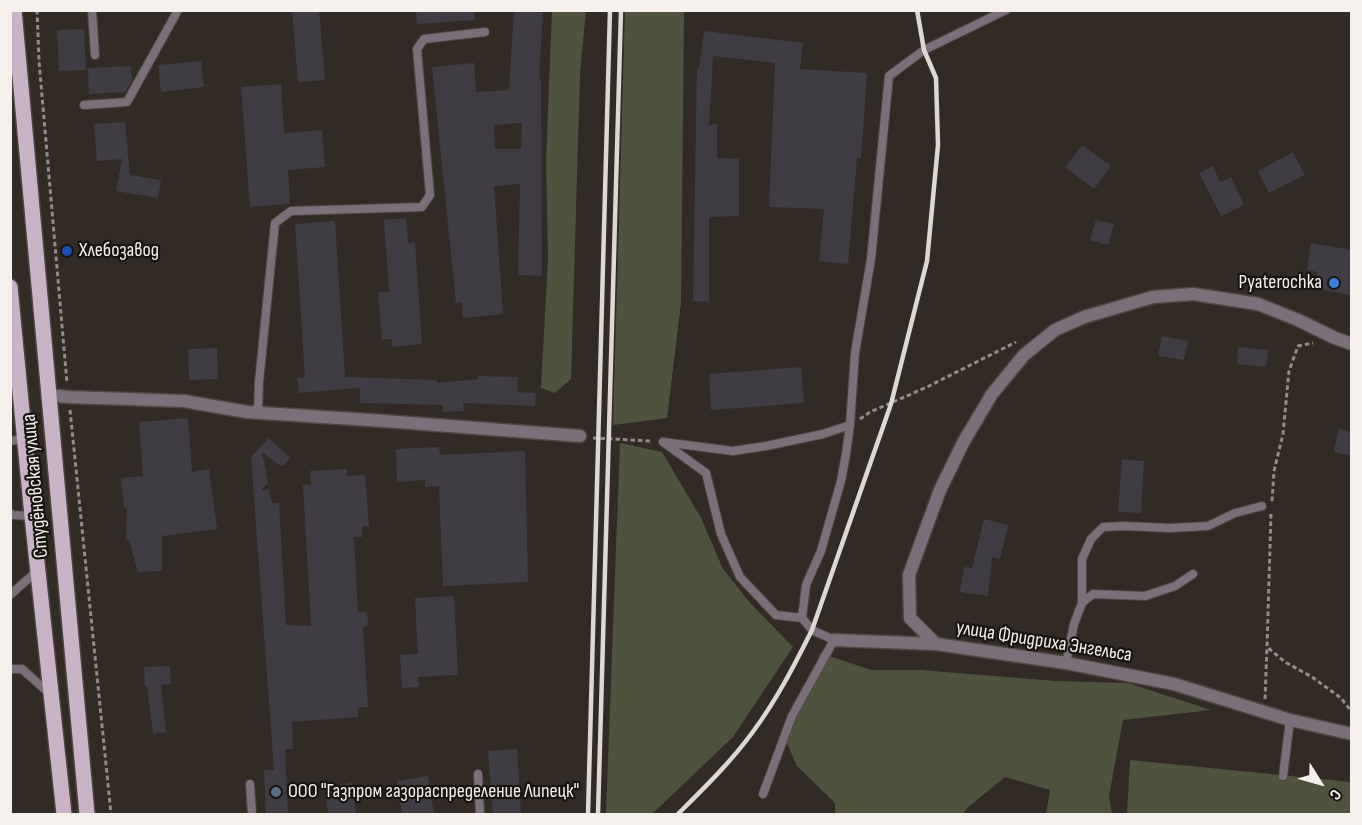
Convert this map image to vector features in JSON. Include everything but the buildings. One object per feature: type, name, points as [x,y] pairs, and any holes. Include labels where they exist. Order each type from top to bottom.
[{"type":"main road","name":"Студёновская улица","points":[[14,10],[87,814]]},
{"type":"main road","name":"Студёновская улица","points":[[10,287],[18,440],[32,516],[64,814]]},
{"type":"street","name":"улица Фридриха Энгельса","points":[[1352,344],[1258,304],[1193,294],[1153,297],[1084,317],[1054,330],[1024,355],[992,394],[964,441],[936,501],[909,575],[910,618],[936,644],[1066,663],[1174,684],[1290,720],[1352,734]]},
{"type":"street","points":[[49,395],[184,401],[258,413],[580,436]]},
{"type":"street","points":[[834,640],[936,644]]},
{"type":"lane","points":[[92,10],[94,55]]},
{"type":"lane","points":[[84,105],[127,102],[178,10]]},
{"type":"lane","points":[[802,618],[806,585],[821,551],[841,480],[850,425],[855,353],[871,259],[889,76],[924,50],[1006,10]]},
{"type":"lane","points":[[258,413],[275,223],[291,211],[422,207],[430,195],[417,50],[424,39],[485,32]]},
{"type":"lane","points":[[663,442],[733,451],[823,434],[850,425]]},
{"type":"lane","points":[[663,442],[706,473],[721,534],[740,577],[776,615],[802,618],[812,630],[834,640],[792,716],[763,794]]},
{"type":"lane","points":[[1066,663],[1074,624],[1082,603],[1082,559],[1090,539],[1103,527],[1208,526],[1235,513],[1262,506]]},
{"type":"lane","points":[[10,513],[32,516]]},
{"type":"lane","points":[[10,595],[38,570]]},
{"type":"lane","points":[[1082,603],[1093,594],[1144,596],[1174,586],[1193,574]]},
{"type":"lane","points":[[10,669],[22,669],[50,694]]},
{"type":"lane","points":[[1283,776],[1290,720]]},
{"type":"lane","points":[[478,774],[480,814]]},
{"type":"lane","points":[[250,784],[252,814]]},
{"type":"path","points":[[37,10],[39,60],[68,397],[111,814]]},
{"type":"path","points":[[1264,711],[1272,490],[1283,434],[1289,371],[1298,346],[1335,338]]},
{"type":"path","points":[[850,425],[870,412],[927,387],[1022,340]]},
{"type":"path","points":[[580,436],[663,442]]},
{"type":"path","points":[[1268,647],[1285,662],[1312,676],[1341,698],[1352,712]]},
{"type":"green space","points":[[552,11],[586,11],[580,73],[571,379],[555,393],[541,388],[548,258],[546,161]]},
{"type":"green space","points":[[625,11],[684,11],[681,303],[667,418],[613,425]]},
{"type":"green space","points":[[620,443],[662,452],[701,518],[723,569],[751,604],[793,647],[733,737],[652,814],[606,814]]},
{"type":"green space","points":[[820,653],[871,670],[921,670],[1055,681],[1128,683],[1211,710],[1123,720],[1109,796],[1112,814],[1046,814],[1050,790],[1005,777],[967,808],[963,814],[835,814],[835,803],[797,766],[786,741]]},
{"type":"green space","points":[[1130,760],[1351,782],[1351,814],[1127,814]]},
{"type":"railway","points":[[588,814],[610,10]]},
{"type":"railway","points":[[598,814],[621,10]]},
{"type":"railway","points":[[678,814],[744,744],[761,721],[798,657],[812,630],[891,404],[927,261],[938,145],[936,78],[924,50],[917,10]]},
{"type":"place","name":"Хлебозавод","points":[[67,251]]},
{"type":"place","name":"Pyaterochka","points":[[1334,283]]},
{"type":"place","name":"ООО \"Газпром газораспределение Липецк\"","points":[[276,792]]}]
